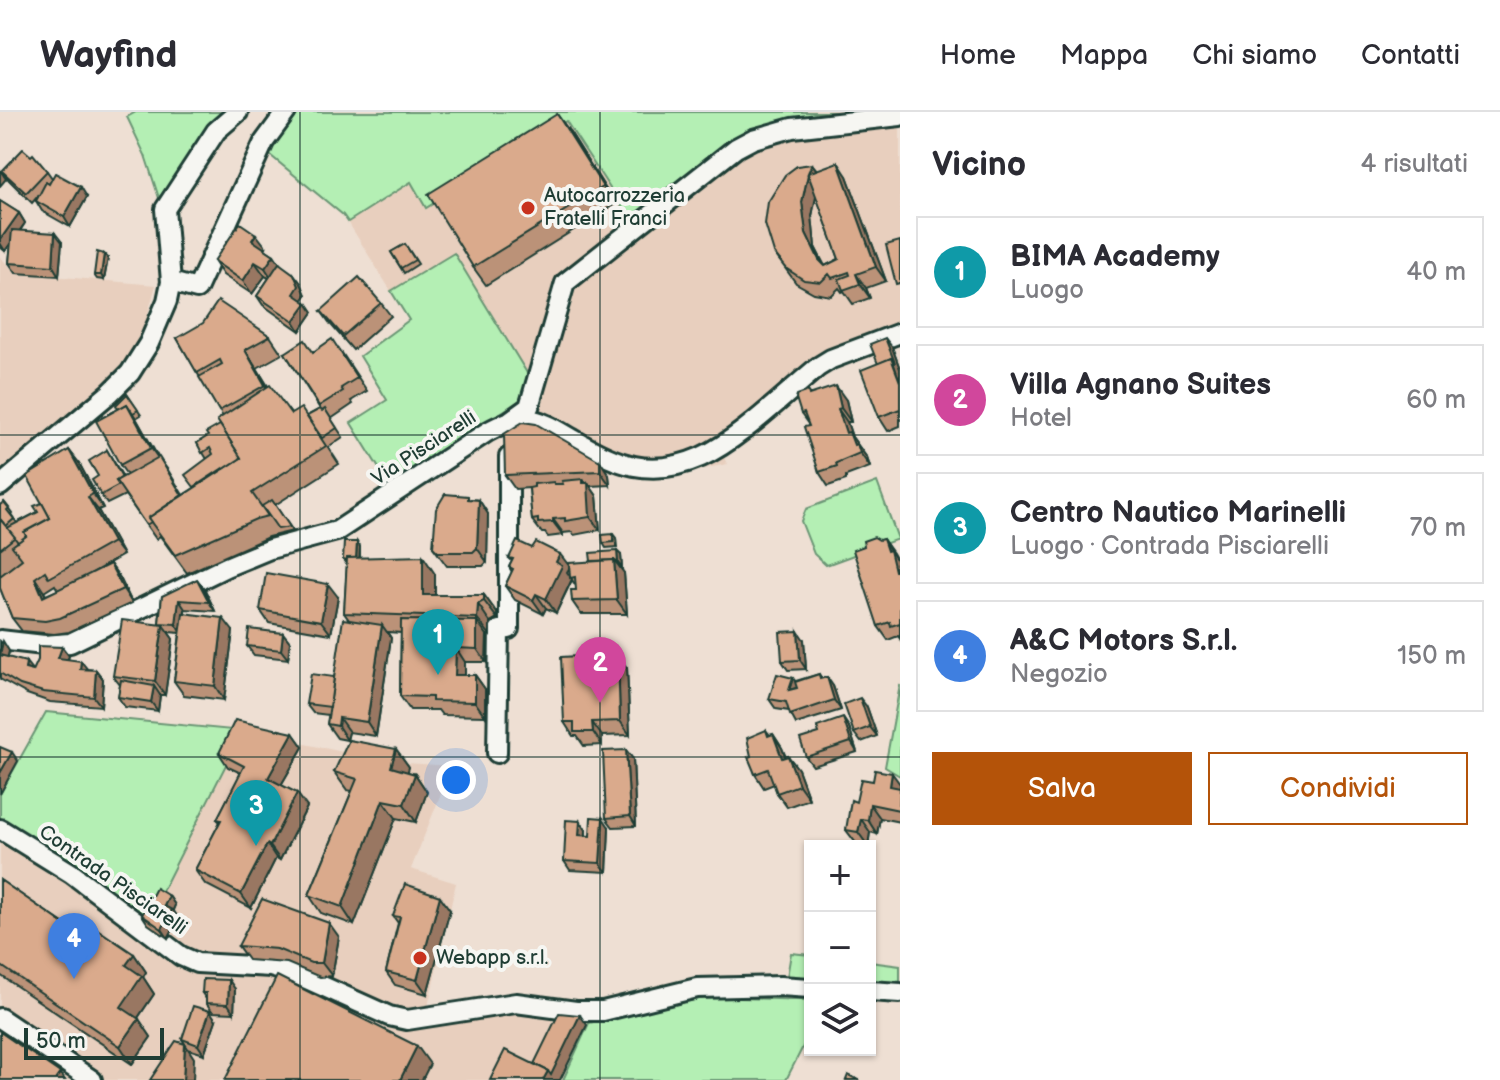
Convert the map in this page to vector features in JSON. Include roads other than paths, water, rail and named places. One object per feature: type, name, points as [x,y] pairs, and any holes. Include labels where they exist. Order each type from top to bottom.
[{"type":"street","points":[[0,486],[77,423],[130,373],[160,322],[171,282],[165,209],[216,131],[238,112]]},
{"type":"street","points":[[171,282],[197,289],[264,142],[286,112]]},
{"type":"street","points":[[497,753],[499,630],[509,629],[509,421],[529,407],[565,283],[736,148],[753,139],[792,128],[900,116]]},
{"type":"street","name":"Via Pisciarelli","points":[[0,640],[44,645],[70,643],[226,567],[270,549],[337,531],[487,432],[509,421],[527,419],[544,423],[600,456],[629,467],[651,469],[699,458],[722,446],[818,367],[831,359],[900,333]]},
{"type":"street","name":"Contrada Pisciarelli","points":[[0,829],[71,873],[163,944],[197,963],[271,967],[298,975],[389,1016],[407,1020],[516,1003],[576,1011],[603,1011],[697,988],[804,988]]},
{"type":"street","points":[[876,991],[900,993]]},
{"type":"street","points":[[0,1018],[92,1080]]},
{"type":"place","name":"Autocarrozzeria Fratelli Franci","points":[[528,208]]},
{"type":"place","name":"BIMA Academy","points":[[438,675]]},
{"type":"place","name":"Villa Agnano Suites","points":[[600,703]]},
{"type":"place","name":"Centro Nautico Marinelli","points":[[256,846]]},
{"type":"place","name":"Webapp s.r.l.","points":[[420,958]]},
{"type":"place","name":"A&C Motors S.r.l.","points":[[74,979]]}]
